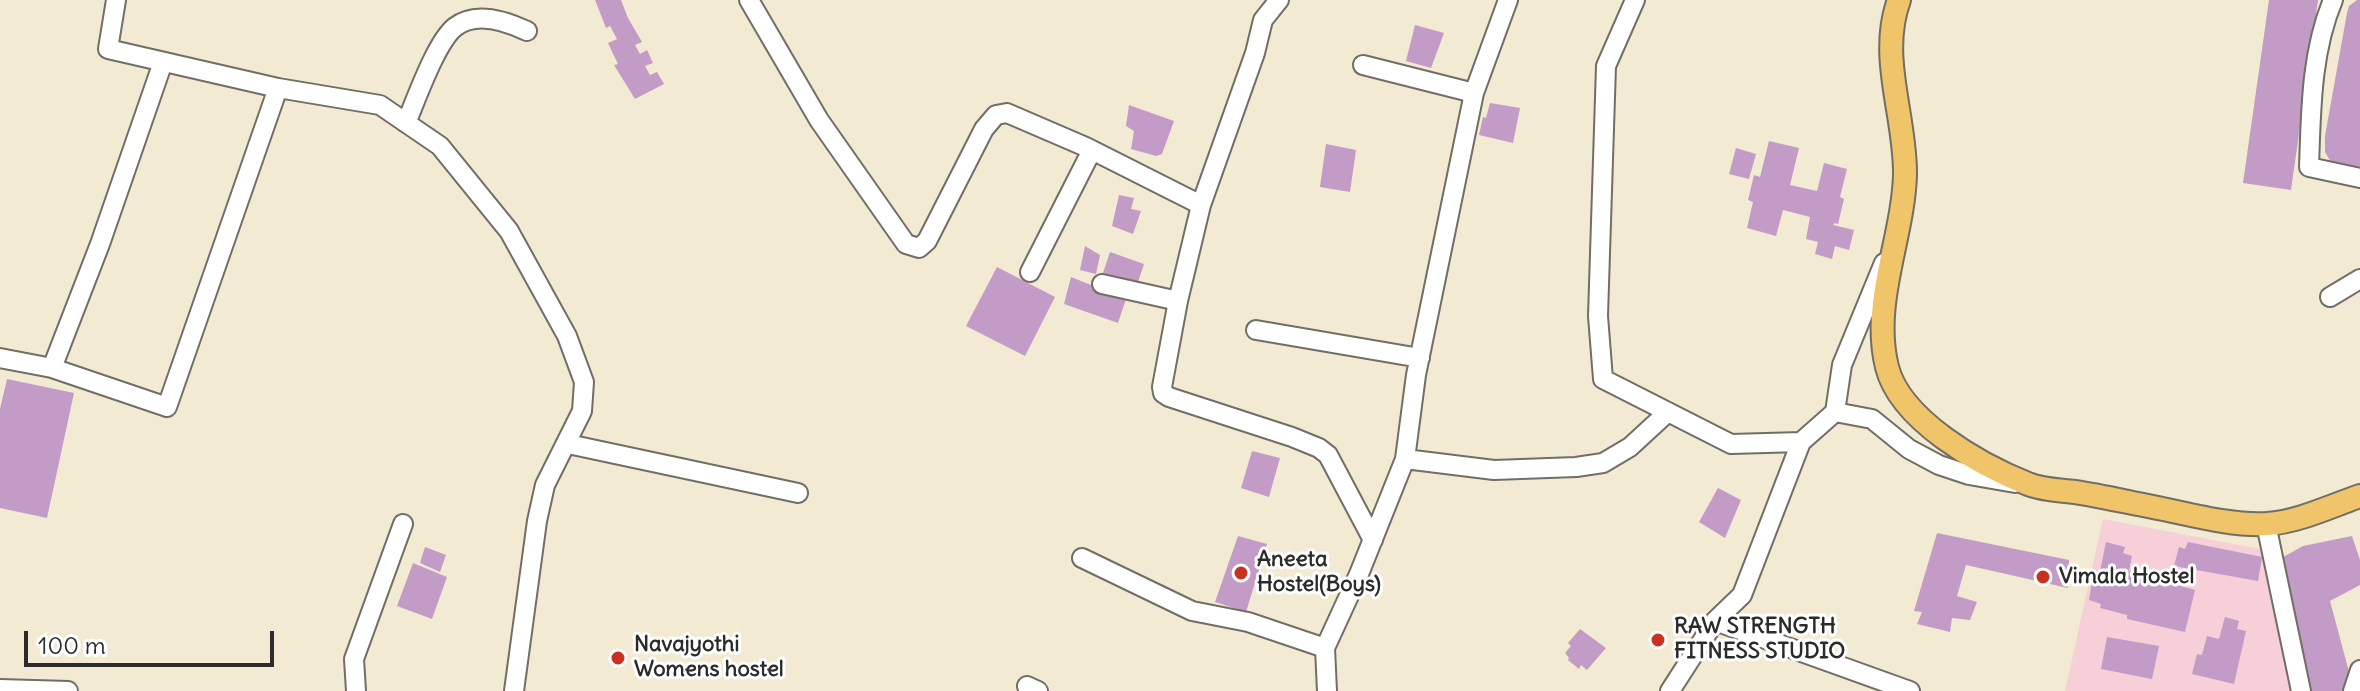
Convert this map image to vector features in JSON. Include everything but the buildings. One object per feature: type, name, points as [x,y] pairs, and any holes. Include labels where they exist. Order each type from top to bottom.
[{"type":"main road","points":[[1899,0],[1893,25],[1892,77],[1905,173],[1899,227],[1886,282],[1882,328],[1887,368],[1895,387],[1929,426],[1954,444],[2030,485],[2214,518],[2266,524],[2293,519],[2360,496]]},
{"type":"street","points":[[116,0],[108,49],[278,88],[380,105],[440,146],[509,231],[567,336],[584,382],[582,411],[545,485],[539,509],[514,691]]},
{"type":"street","points":[[749,0],[819,120],[906,244],[919,248],[927,241],[984,129],[996,115],[1007,113],[1092,150],[1201,205]]},
{"type":"street","points":[[1279,0],[1263,20],[1255,53],[1201,205],[1178,301],[1163,393],[1319,448],[1328,455],[1373,540]]},
{"type":"street","points":[[1327,691],[1325,648],[1405,459],[1420,358],[1474,93],[1508,0]]},
{"type":"street","points":[[1635,0],[1606,66],[1598,316],[1603,379],[1731,444],[1801,442]]},
{"type":"street","points":[[2333,0],[2321,28],[2311,104],[2309,167],[2360,178]]},
{"type":"street","points":[[406,123],[436,54],[455,27],[480,19],[505,20],[527,31]]},
{"type":"street","points":[[52,368],[100,244],[163,62]]},
{"type":"street","points":[[1363,65],[1474,93]]},
{"type":"street","points":[[0,358],[52,368],[167,407],[278,88]]},
{"type":"street","points":[[1030,272],[1092,150]]},
{"type":"street","points":[[1671,691],[1715,621],[1742,595],[1801,442],[1835,412],[1842,365],[1899,227]]},
{"type":"street","points":[[2330,297],[2360,279]]},
{"type":"street","points":[[1102,284],[1178,301]]},
{"type":"street","points":[[1256,330],[1420,358]]},
{"type":"street","points":[[1405,459],[1494,470],[1603,463],[1630,447],[1668,412]]},
{"type":"street","points":[[1835,412],[1872,419],[1909,449],[1939,465],[1969,475],[2030,485]]},
{"type":"street","points":[[568,444],[798,493]]},
{"type":"street","points":[[356,691],[354,659],[403,524]]},
{"type":"street","points":[[2266,524],[2301,691]]},
{"type":"street","points":[[1082,558],[1192,611],[1248,622],[1325,648]]},
{"type":"street","points":[[1715,621],[1910,691]]},
{"type":"street","points":[[2353,691],[2360,670]]},
{"type":"street","points":[[0,689],[68,691]]},
{"type":"shaded area","points":[[2103,519],[2265,550],[2293,691],[2065,691]]},
{"type":"place","name":"Aneeta Hostel(Boys)","points":[[1241,573]]},
{"type":"place","name":"Vimala Hostel","points":[[2043,577]]},
{"type":"place","name":"RAW STRENGTH FITNESS STUDIO","points":[[1658,640]]},
{"type":"place","name":"Navajyothi Womens hostel","points":[[618,658]]}]
